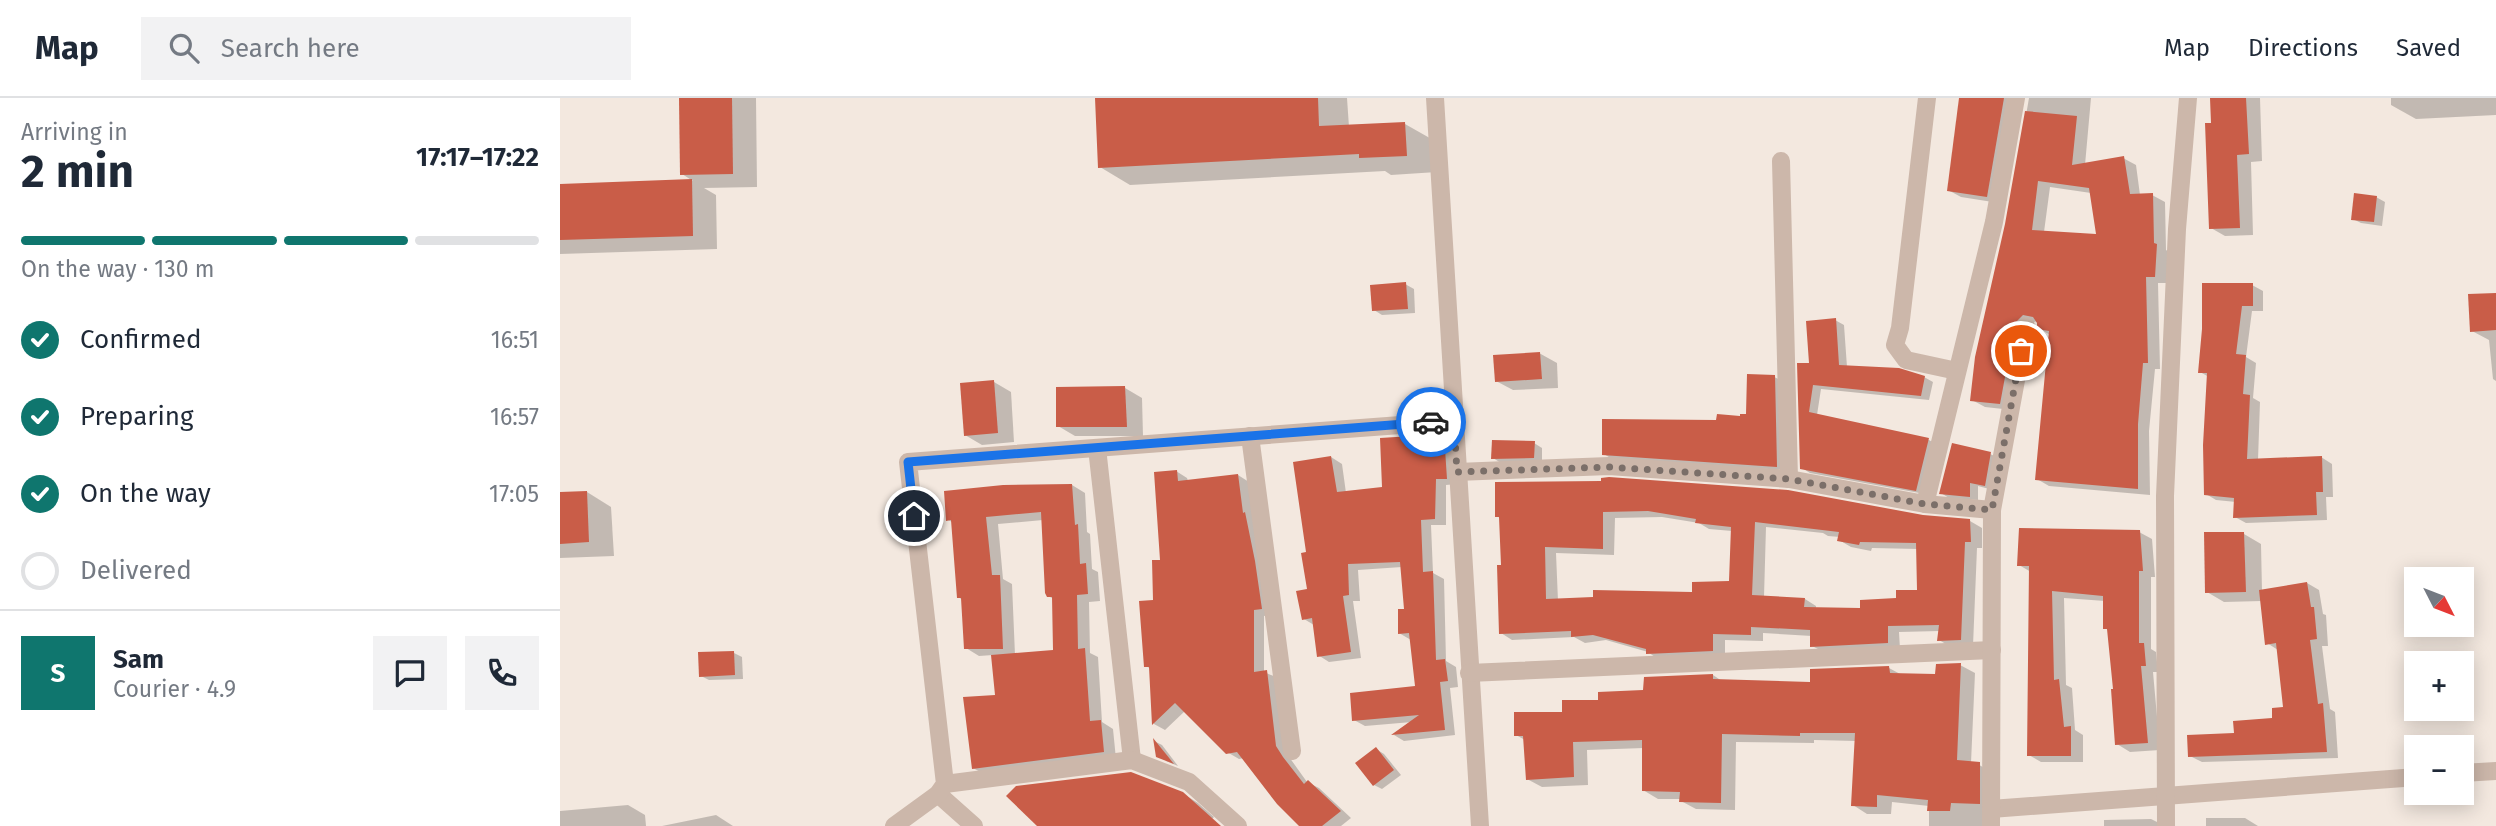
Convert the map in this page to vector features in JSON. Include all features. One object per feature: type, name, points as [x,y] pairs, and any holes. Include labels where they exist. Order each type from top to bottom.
[{"type":"street","points":[[1435,98],[1480,826]]},
{"type":"street","points":[[1927,98],[1900,328],[1895,345],[1906,360],[1957,371]]},
{"type":"street","points":[[1925,504],[1994,222],[2016,98]]},
{"type":"street","points":[[2166,826],[2165,496],[2177,229],[2188,98]]},
{"type":"street","points":[[1781,161],[1789,479]]},
{"type":"street","points":[[2026,326],[1992,510],[1991,817],[2166,796],[2404,778]]},
{"type":"street","points":[[974,826],[941,789],[908,462],[1454,421]]},
{"type":"street","points":[[1250,436],[1292,751]]},
{"type":"street","points":[[1097,448],[1132,760]]},
{"type":"street","points":[[1457,472],[1609,467],[1789,479],[1925,504],[1992,510]]},
{"type":"street","points":[[1469,673],[1992,650]]},
{"type":"street","points":[[894,826],[941,789],[1132,760],[1189,782],[1238,826]]},
{"type":"street","points":[[2474,772],[2496,771]]},
{"type":"building","points":[[679,98],[732,98],[733,174],[680,175]]},
{"type":"building","points":[[1095,98],[1318,98],[1319,126],[1405,122],[1407,156],[1359,158],[1359,154],[1098,168]]},
{"type":"building","points":[[1959,98],[2004,98],[1987,197],[1947,191]]},
{"type":"building","points":[[2210,98],[2246,98],[2249,154],[2237,155],[2240,228],[2209,229],[2205,123],[2211,123]]},
{"type":"building","points":[[2025,111],[2077,116],[2072,165],[2124,156],[2130,194],[2153,193],[2154,243],[2157,244],[2155,277],[2146,277],[2148,363],[2143,363],[2138,424],[2138,489],[2035,480],[2049,331],[2037,329],[2033,317],[2023,315],[2015,323],[2000,404],[1970,401],[1975,357],[2005,224]],"holes":[[[2038,181],[2089,188],[2096,234],[2032,230]]]},
{"type":"building","points":[[692,179],[693,236],[560,240],[560,184]]},
{"type":"building","points":[[2354,193],[2377,196],[2374,222],[2351,220]]},
{"type":"building","points":[[1406,282],[1408,309],[1372,311],[1370,285]]},
{"type":"building","points":[[2202,283],[2253,283],[2253,306],[2242,306],[2236,354],[2246,355],[2243,394],[2250,395],[2247,459],[2322,456],[2323,492],[2316,492],[2317,515],[2233,518],[2234,498],[2204,495],[2203,445],[2207,373],[2198,373]]},
{"type":"building","points":[[2496,293],[2496,330],[2470,332],[2468,294]]},
{"type":"building","points":[[1836,318],[1839,365],[1899,368],[1925,376],[1921,396],[1813,385],[1809,412],[1929,438],[1916,491],[1800,469],[1797,363],[1809,363],[1806,321]]},
{"type":"building","points":[[1540,352],[1542,379],[1495,382],[1493,355]]},
{"type":"building","points":[[1747,374],[1775,375],[1777,467],[1602,455],[1602,419],[1716,420],[1717,414],[1746,414]]},
{"type":"building","points":[[994,380],[998,433],[964,436],[960,383]]},
{"type":"building","points":[[1125,386],[1127,427],[1056,427],[1056,387]]},
{"type":"building","points":[[1444,434],[1447,479],[1436,479],[1435,519],[1421,520],[1423,572],[1433,571],[1436,660],[1445,659],[1448,681],[1440,682],[1445,730],[1391,735],[1419,715],[1352,721],[1350,693],[1415,686],[1409,633],[1398,634],[1398,609],[1404,609],[1400,562],[1348,564],[1349,595],[1343,596],[1351,652],[1317,657],[1312,618],[1302,620],[1296,591],[1307,589],[1301,553],[1306,552],[1293,462],[1331,456],[1337,492],[1382,487],[1380,438]]},
{"type":"building","points":[[1492,440],[1535,441],[1534,458],[1491,459]]},
{"type":"building","points":[[1952,443],[1991,452],[1985,486],[1970,483],[1970,497],[1939,494]]},
{"type":"building","points":[[1177,470],[1178,481],[1238,474],[1262,609],[1254,610],[1254,672],[1267,670],[1276,746],[1304,784],[1308,780],[1341,811],[1322,826],[1299,826],[1277,804],[1237,752],[1226,754],[1175,703],[1152,725],[1149,667],[1144,667],[1139,601],[1153,600],[1152,560],[1160,560],[1154,472]]},
{"type":"building","points":[[1601,478],[1788,490],[1923,515],[1970,519],[1971,542],[1965,542],[1961,640],[1937,641],[1939,625],[1888,626],[1888,643],[1810,647],[1810,630],[1751,627],[1751,635],[1713,634],[1713,651],[1646,654],[1646,649],[1593,635],[1571,637],[1571,631],[1499,634],[1497,565],[1501,565],[1499,517],[1495,517],[1495,482],[1601,481]],"holes":[[[1648,511],[1696,519],[1695,523],[1731,527],[1729,581],[1692,582],[1692,592],[1593,590],[1593,597],[1546,599],[1545,547],[1603,549],[1603,512]],[[1755,522],[1839,532],[1837,541],[1859,545],[1860,542],[1916,543],[1917,590],[1896,590],[1896,598],[1860,600],[1860,608],[1804,607],[1805,598],[1752,595]]]},
{"type":"building","points":[[1072,484],[1080,564],[1086,563],[1088,594],[1077,595],[1078,649],[1085,648],[1090,721],[1101,720],[1104,752],[972,769],[963,697],[995,695],[991,655],[1053,650],[1052,597],[1047,597],[1045,593],[1041,512],[986,517],[992,575],[1000,575],[1003,649],[964,649],[961,598],[957,598],[951,520],[946,521],[944,491],[1003,485]]},
{"type":"building","points":[[587,491],[589,542],[560,544],[560,492]]},
{"type":"building","points":[[2019,528],[2140,530],[2143,571],[2139,571],[2139,643],[2144,643],[2146,666],[2141,666],[2148,743],[2115,745],[2107,629],[2103,629],[2103,596],[2052,591],[2054,680],[2059,679],[2064,727],[2071,726],[2071,756],[2027,756],[2029,566],[2017,566]]},
{"type":"building","points":[[2204,532],[2244,532],[2246,592],[2205,593]]},
{"type":"building","points":[[2307,582],[2311,607],[2314,607],[2317,639],[2310,640],[2318,704],[2323,703],[2327,752],[2188,757],[2187,735],[2234,733],[2233,721],[2272,718],[2272,708],[2283,707],[2276,643],[2265,645],[2259,590]]},
{"type":"building","points":[[734,651],[735,675],[699,677],[698,652]]},
{"type":"building","points":[[1961,663],[1957,760],[1980,762],[1980,804],[1951,803],[1950,811],[1927,811],[1928,800],[1877,795],[1877,807],[1851,806],[1855,733],[1800,733],[1800,736],[1722,734],[1721,803],[1679,802],[1680,792],[1642,791],[1642,740],[1573,742],[1574,777],[1526,780],[1523,736],[1514,736],[1514,712],[1562,712],[1562,700],[1598,700],[1598,692],[1643,690],[1644,677],[1713,674],[1713,679],[1810,682],[1810,669],[1889,666],[1890,673],[1935,674],[1936,664]]},
{"type":"building","points":[[1153,738],[1174,764],[1156,757]]},
{"type":"building","points":[[1376,747],[1394,770],[1373,786],[1355,763]]},
{"type":"building","points":[[1131,772],[1183,792],[1221,826],[1037,826],[1006,796],[1016,786]]},
{"type":"way so far","points":[[1431,422],[1454,421],[1457,472],[1609,467],[1789,479],[1925,504],[1992,510],[2021,351]]},
{"type":"route","points":[[914,516],[908,462],[1431,422]]}]
